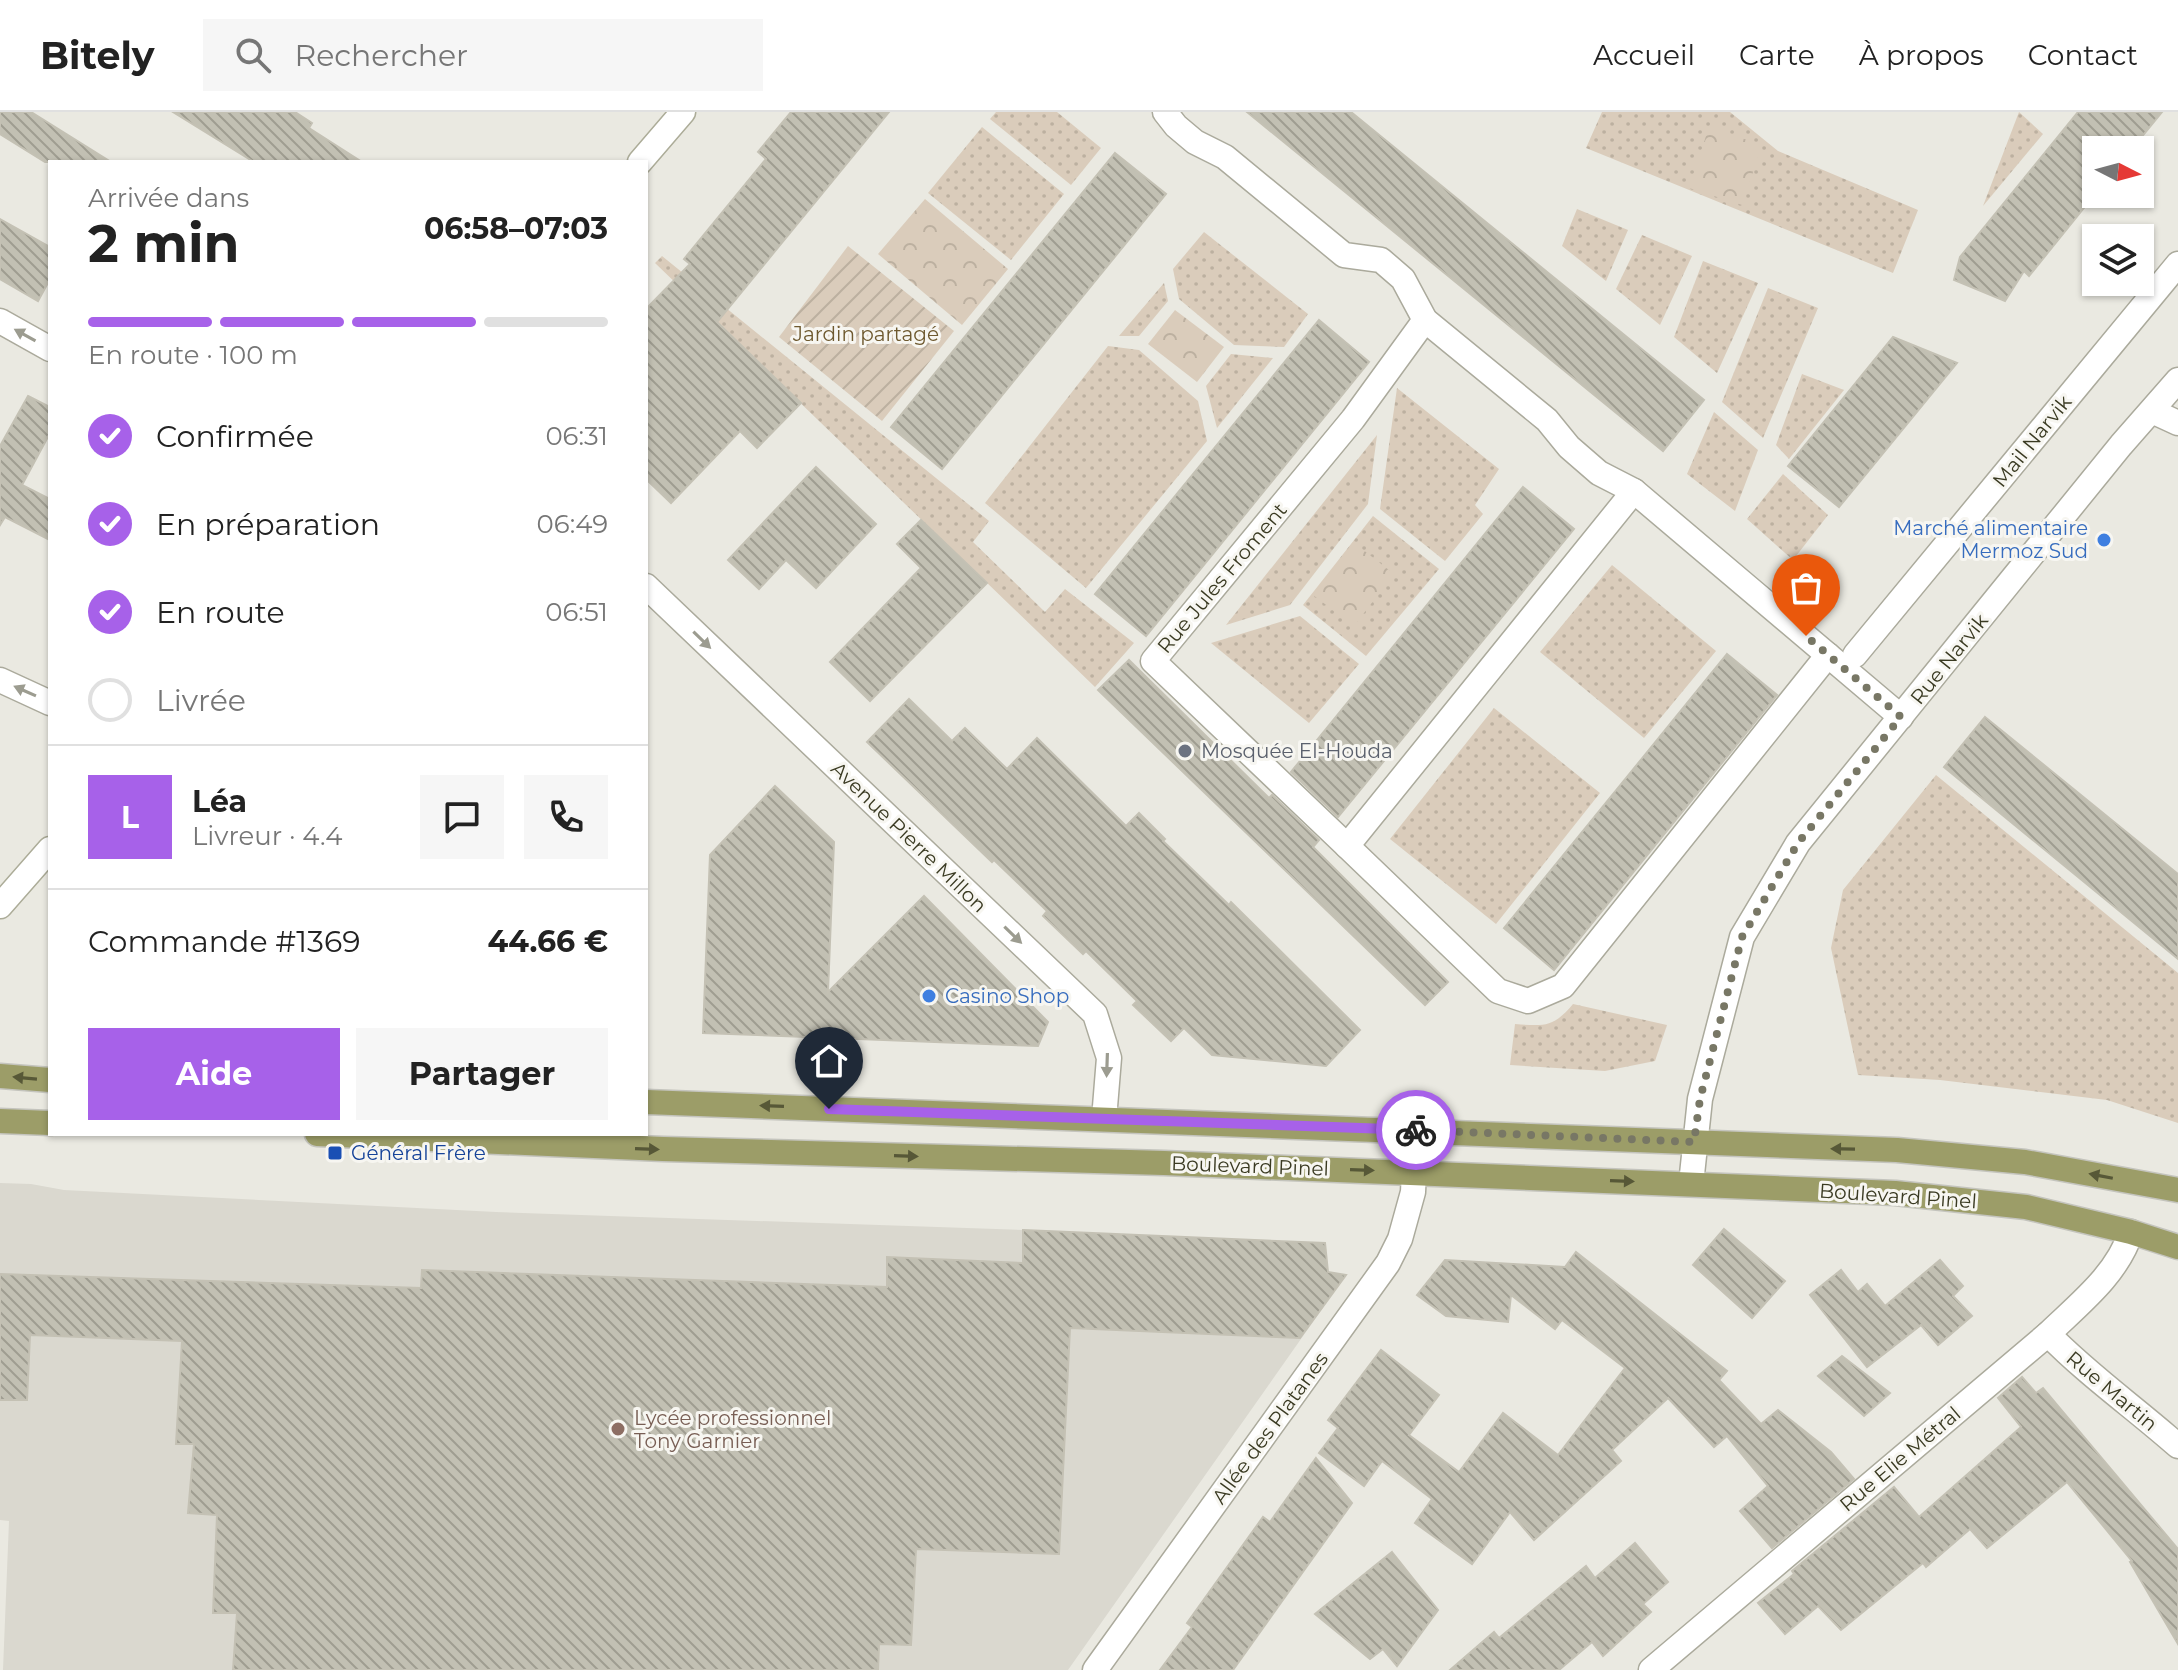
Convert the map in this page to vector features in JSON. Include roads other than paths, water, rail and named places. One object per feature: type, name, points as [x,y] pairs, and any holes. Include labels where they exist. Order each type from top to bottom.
[{"type":"main road","points":[[0,1076],[48,1080]]},
{"type":"main road","name":"Boulevard Pinel","points":[[648,1102],[1897,1150],[2025,1162],[2178,1190]]},
{"type":"main road","points":[[0,1121],[48,1123]]},
{"type":"main road","name":"Boulevard Pinel","points":[[363,1136],[663,1149],[1414,1172],[1895,1193],[2011,1205],[2131,1232],[2178,1247]]},
{"type":"street","points":[[642,160],[683,112]]},
{"type":"street","points":[[1165,112],[1195,142],[1225,157],[1344,255],[1381,260],[1403,279],[1425,320],[1547,420],[1569,447],[1599,473],[1634,491],[1901,717]]},
{"type":"street","name":"Mail Narvik","points":[[1855,655],[2178,264]]},
{"type":"street","name":"Rue Jules Froment","points":[[1425,320],[1353,419],[1153,661],[1498,991],[1528,1001],[1563,986],[1828,655]]},
{"type":"street","points":[[0,321],[48,348]]},
{"type":"street","name":"Rue Narvik","points":[[1691,1184],[1700,1099],[1742,937],[1798,843],[2121,445],[2178,380]]},
{"type":"street","points":[[2152,411],[2178,423]]},
{"type":"street","points":[[1347,846],[1634,491]]},
{"type":"street","name":"Avenue Pierre Millon","points":[[648,588],[1095,1014],[1109,1058],[1104,1119]]},
{"type":"street","points":[[0,680],[48,702]]},
{"type":"street","points":[[0,906],[48,851]]},
{"type":"street","name":"Allée des Platanes","points":[[1095,1670],[1388,1263],[1400,1239],[1413,1192],[1416,1130]]},
{"type":"street","name":"Rue Elie Métral","points":[[1651,1670],[2048,1334],[2103,1281],[2125,1250],[2131,1232]]},
{"type":"street","name":"Rue Martin","points":[[2048,1334],[2075,1361],[2178,1446]]},
{"type":"place","name":"Marché alimentaire Mermoz Sud","points":[[2104,540]]},
{"type":"place","name":"Mosquée El-Houda","points":[[1185,751]]},
{"type":"place","name":"Casino Shop","points":[[929,996]]},
{"type":"place","name":"Général Frère","points":[[335,1153]]},
{"type":"place","name":"Lycée professionnel Tony Garnier","points":[[618,1429]]},
{"type":"park label","name":"Jardin partagé","points":[[866,334]]}]
